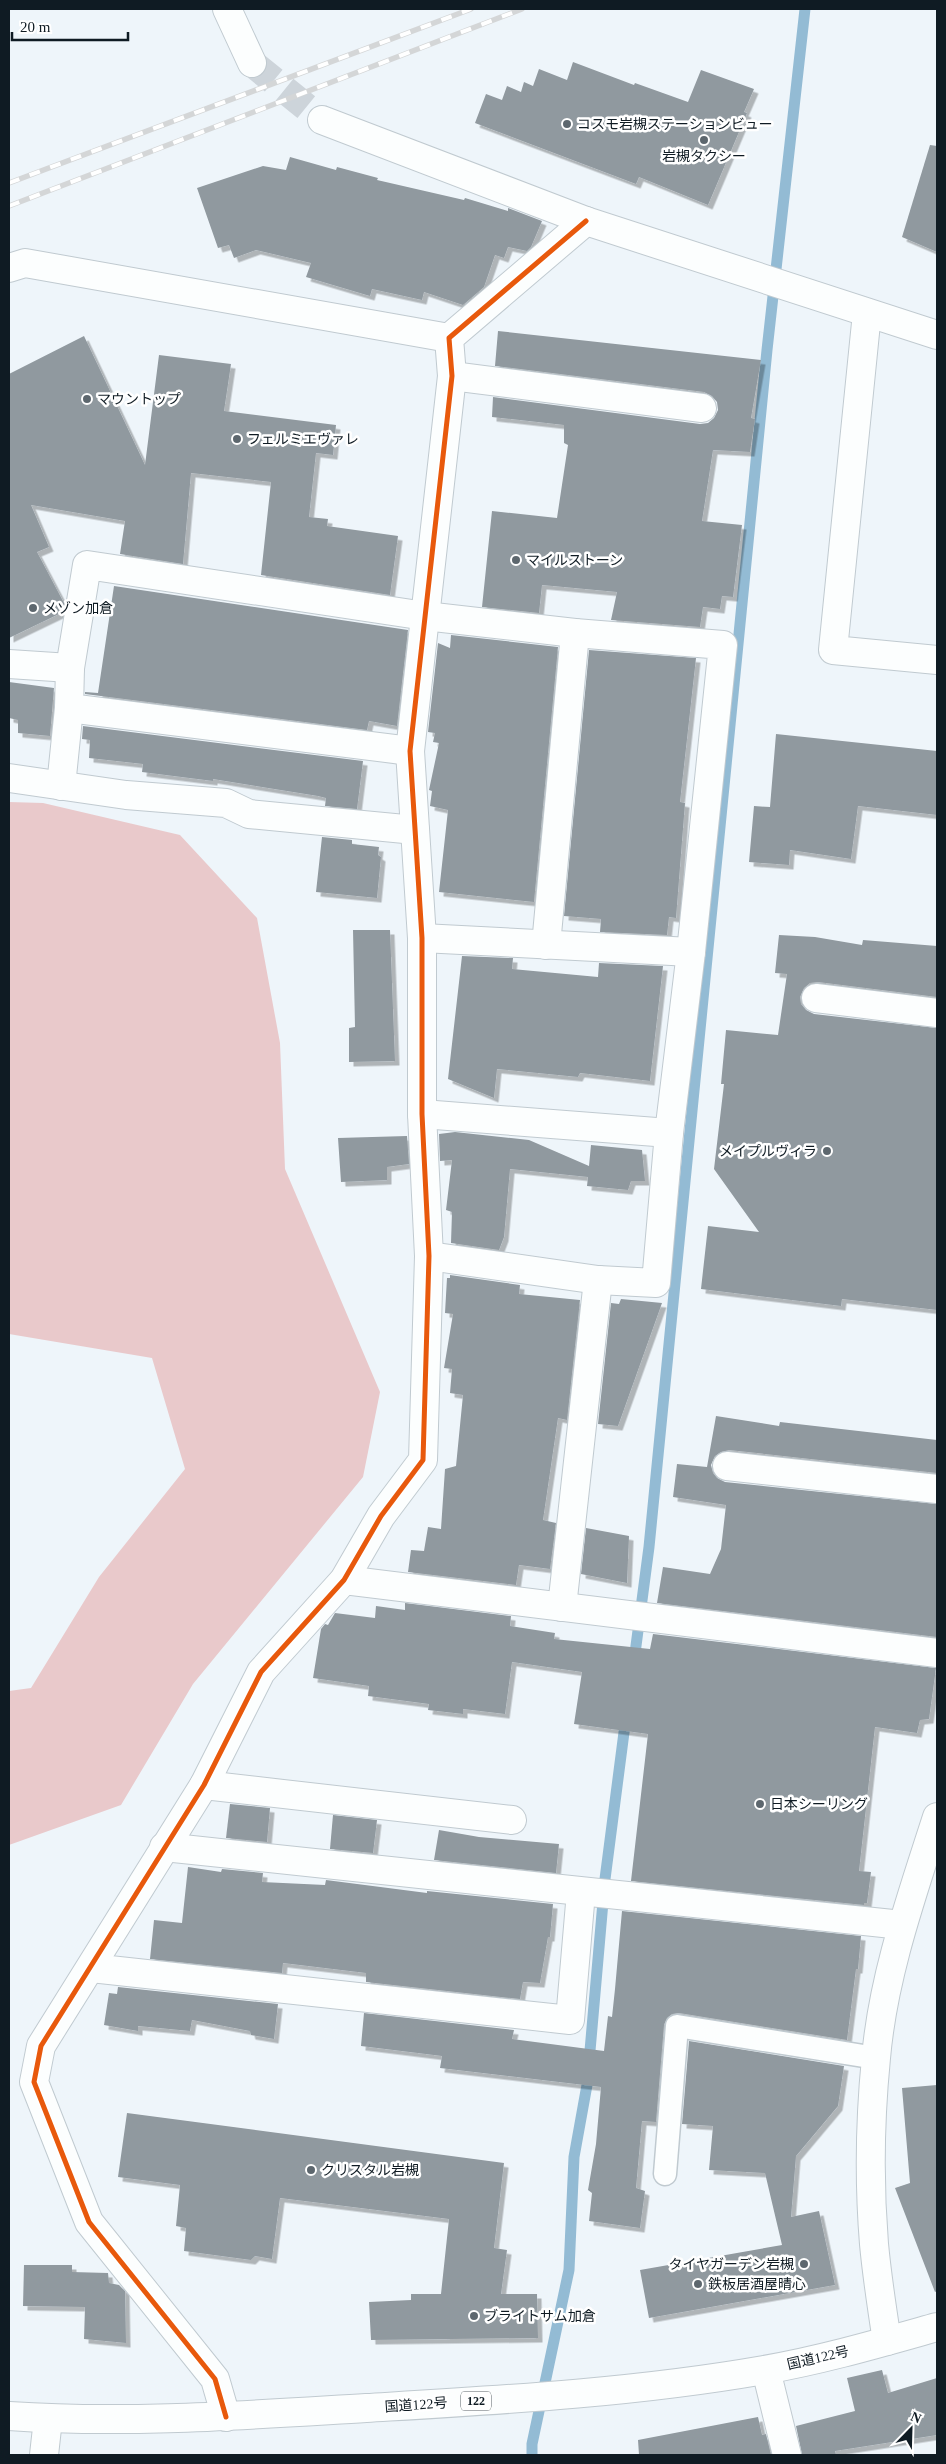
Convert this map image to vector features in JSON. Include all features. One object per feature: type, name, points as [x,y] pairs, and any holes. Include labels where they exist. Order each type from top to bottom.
[{"type":"main road","points":[[227,9],[252,63]]},
{"type":"main road","points":[[322,120],[586,221],[937,335]]},
{"type":"main road","points":[[449,338],[586,221]]},
{"type":"main road","points":[[9,268],[25,263],[449,338]]},
{"type":"main road","points":[[867,313],[833,650],[937,660]]},
{"type":"main road","points":[[226,2416],[215,2379],[89,2222],[34,2082],[41,2046],[204,1785],[261,1672],[344,1580],[381,1516],[423,1460],[429,1256],[422,1114],[422,938],[410,751],[452,376],[449,338]]},
{"type":"main road","points":[[452,376],[702,408]]},
{"type":"main road","points":[[61,786],[69,708],[70,668],[87,565],[426,616],[575,633],[722,645],[691,952],[669,1133],[656,1284],[598,1280],[429,1256]]},
{"type":"main road","points":[[546,946],[575,633]]},
{"type":"main road","points":[[9,664],[70,668]]},
{"type":"main road","points":[[69,708],[410,751]]},
{"type":"main road","points":[[9,778],[126,796],[226,803],[248,814],[415,830]]},
{"type":"main road","points":[[422,938],[546,946],[691,952]]},
{"type":"main road","points":[[816,998],[937,1013]]},
{"type":"main road","points":[[422,1114],[669,1133]]},
{"type":"main road","points":[[562,1607],[598,1280]]},
{"type":"main road","points":[[727,1466],[937,1489]]},
{"type":"main road","points":[[344,1580],[937,1653]]},
{"type":"main road","points":[[204,1785],[512,1820]]},
{"type":"main road","points":[[886,2341],[874,2244],[872,2169],[876,2058],[884,2002],[902,1926],[937,1817]]},
{"type":"main road","points":[[164,1847],[902,1926]]},
{"type":"main road","points":[[91,1968],[570,2020],[581,1892]]},
{"type":"main road","name":"国道122号","points":[[9,2416],[48,2419],[226,2416],[614,2391],[766,2370],[937,2327]]},
{"type":"main road","points":[[766,2370],[787,2455]]},
{"type":"main road","points":[[44,2455],[48,2419]]},
{"type":"lane","points":[[665,2174],[678,2026],[876,2058]]},
{"type":"shaded area","points":[[9,802],[43,803],[180,835],[257,918],[280,1043],[285,1169],[380,1392],[363,1477],[193,1684],[121,1805],[9,1845],[9,1691],[31,1688],[99,1577],[185,1469],[152,1358],[9,1334]]},
{"type":"building","points":[[573,62],[634,85],[635,83],[688,102],[701,70],[754,89],[744,112],[747,113],[708,205],[639,177],[636,184],[475,123],[486,94],[502,100],[507,86],[521,92],[524,82],[533,86],[539,69],[567,80]]},
{"type":"building","points":[[930,145],[937,146],[937,252],[902,237]]},
{"type":"building","points":[[290,157],[336,170],[337,167],[378,178],[377,180],[464,200],[465,198],[508,211],[508,208],[542,221],[531,247],[527,251],[508,247],[504,258],[495,255],[484,287],[463,305],[424,292],[422,300],[372,289],[370,296],[306,277],[311,263],[256,250],[234,258],[229,245],[218,248],[197,188],[263,166],[286,170]]},
{"type":"building","points":[[498,331],[761,360],[751,418],[755,419],[750,452],[713,450],[702,521],[742,525],[733,597],[722,596],[720,609],[703,607],[700,627],[611,620],[617,592],[542,585],[539,613],[482,607],[492,511],[557,518],[568,445],[564,443],[564,425],[492,417],[493,397],[700,424],[708,423],[714,418],[718,410],[717,402],[712,396],[704,392],[495,366]]},
{"type":"building","points":[[84,336],[145,465],[159,355],[231,364],[224,411],[336,425],[333,455],[316,453],[309,517],[328,519],[327,526],[398,536],[390,595],[261,575],[271,482],[191,473],[183,564],[120,554],[125,521],[31,505],[49,547],[37,552],[65,605],[63,612],[9,638],[9,374]]},
{"type":"building","points":[[114,586],[408,630],[397,726],[369,721],[367,730],[85,694],[85,692],[98,693]]},
{"type":"building","points":[[451,635],[558,647],[534,902],[439,892],[448,810],[430,806],[432,791],[429,790],[439,743],[433,742],[435,733],[428,732],[438,643],[450,648]]},
{"type":"building","points":[[589,650],[696,658],[680,802],[685,803],[676,918],[669,917],[667,935],[600,932],[601,919],[564,916]]},
{"type":"building","points":[[9,682],[54,688],[50,736],[18,733],[18,720],[9,718]]},
{"type":"building","points":[[83,726],[363,761],[357,809],[325,806],[326,798],[318,796],[213,779],[213,781],[142,772],[143,764],[89,758],[90,740],[82,739]]},
{"type":"building","points":[[776,734],[937,751],[937,815],[858,806],[851,859],[790,850],[789,865],[749,862],[754,806],[770,807]]},
{"type":"building","points":[[322,837],[352,840],[352,844],[379,847],[378,855],[381,857],[377,898],[316,892]]},
{"type":"building","points":[[353,930],[390,930],[395,1061],[349,1062],[349,1028],[355,1027]]},
{"type":"building","points":[[779,935],[815,937],[862,945],[863,940],[937,946],[937,997],[818,982],[810,983],[804,988],[800,997],[801,1004],[806,1010],[814,1014],[937,1028],[937,1310],[842,1299],[841,1306],[701,1289],[708,1226],[759,1232],[714,1169],[724,1084],[721,1084],[726,1030],[778,1035],[787,974],[775,973]]},
{"type":"building","points":[[462,956],[513,958],[512,969],[598,977],[599,963],[663,966],[650,1081],[580,1073],[578,1077],[497,1069],[494,1098],[448,1079]]},
{"type":"building","points":[[455,1132],[529,1140],[589,1166],[591,1145],[642,1150],[645,1181],[631,1181],[628,1190],[587,1186],[588,1177],[510,1169],[504,1237],[499,1250],[451,1243],[452,1212],[446,1210],[452,1160],[440,1161],[439,1134]]},
{"type":"building","points":[[407,1136],[409,1164],[387,1167],[387,1180],[341,1182],[338,1138]]},
{"type":"building","points":[[450,1275],[520,1285],[519,1294],[580,1300],[567,1420],[558,1418],[543,1520],[556,1523],[550,1569],[519,1565],[516,1585],[408,1572],[411,1550],[424,1551],[428,1527],[441,1529],[445,1469],[456,1466],[463,1395],[450,1393],[452,1369],[444,1368],[453,1314],[445,1313],[447,1278],[450,1278]]},
{"type":"building","points":[[621,1299],[662,1303],[618,1426],[598,1424],[611,1303],[619,1304]]},
{"type":"building","points":[[716,1416],[779,1426],[780,1422],[937,1440],[937,1473],[729,1450],[715,1456],[711,1465],[713,1473],[717,1478],[725,1482],[937,1504],[937,1637],[657,1603],[663,1567],[710,1574],[721,1549],[726,1505],[673,1497],[677,1464],[707,1467]]},
{"type":"building","points":[[586,1528],[629,1536],[627,1583],[581,1574]]},
{"type":"building","points":[[405,1603],[511,1616],[510,1626],[555,1633],[554,1639],[650,1649],[653,1634],[936,1668],[929,1719],[920,1720],[917,1733],[875,1727],[859,1871],[871,1872],[867,1903],[864,1903],[864,1905],[631,1881],[648,1734],[574,1724],[582,1672],[512,1662],[505,1714],[463,1709],[463,1714],[428,1710],[429,1704],[368,1696],[369,1686],[313,1678],[321,1629],[325,1624],[328,1625],[335,1613],[375,1618],[376,1606],[405,1610]]},
{"type":"building","points":[[230,1804],[270,1808],[267,1842],[226,1838]]},
{"type":"building","points":[[333,1815],[377,1820],[373,1853],[330,1849]]},
{"type":"building","points":[[439,1830],[479,1837],[559,1844],[556,1873],[434,1860]]},
{"type":"building","points":[[188,1867],[221,1872],[222,1869],[263,1873],[262,1882],[325,1885],[326,1880],[427,1893],[427,1891],[553,1904],[550,1937],[548,1937],[540,1983],[523,1982],[520,1999],[366,1982],[366,1973],[283,1963],[282,1973],[150,1959],[154,1920],[182,1923]]},
{"type":"building","points":[[622,1911],[861,1936],[847,2040],[679,2013],[672,2014],[667,2018],[664,2025],[656,2122],[642,2121],[636,2188],[645,2191],[640,2228],[589,2221],[592,2193],[588,2190],[596,2144],[601,2087],[440,2068],[442,2056],[361,2046],[364,2013],[514,2030],[512,2039],[604,2051],[608,2016],[612,2017]]},
{"type":"building","points":[[118,1987],[278,2004],[274,2039],[251,2035],[250,2031],[192,2020],[190,2031],[138,2026],[138,2031],[104,2025],[109,1993],[117,1994]]},
{"type":"building","points":[[689,2041],[844,2066],[838,2106],[796,2156],[791,2217],[819,2211],[835,2285],[649,2318],[640,2270],[782,2245],[765,2173],[709,2170],[713,2126],[682,2124]]},
{"type":"building","points":[[937,2085],[937,2291],[935,2292],[895,2188],[910,2183],[902,2088]]},
{"type":"building","points":[[127,2113],[504,2163],[494,2248],[507,2250],[501,2294],[537,2294],[538,2338],[371,2340],[369,2302],[411,2300],[411,2294],[441,2294],[449,2219],[280,2198],[272,2259],[255,2256],[251,2260],[184,2251],[186,2228],[176,2226],[180,2185],[118,2177]]},
{"type":"building","points":[[24,2265],[72,2265],[72,2272],[108,2273],[109,2283],[119,2285],[125,2291],[126,2343],[84,2339],[85,2307],[23,2306]]},
{"type":"building","points":[[882,2370],[888,2393],[937,2378],[937,2435],[835,2451],[836,2455],[802,2455],[796,2426],[855,2411],[847,2378]]},
{"type":"building","points":[[758,2417],[762,2435],[766,2434],[771,2455],[639,2455],[638,2440]]},
{"type":"waterway","points":[[634,1661],[649,1547],[767,350],[805,9]]},
{"type":"waterway","points":[[532,2455],[532,2444],[569,2270],[574,2157],[587,2085],[605,1879],[626,1717]]},
{"type":"tunnel","points":[[252,63],[322,120]]},
{"type":"railway","points":[[9,183],[471,9]]},
{"type":"railway","points":[[9,206],[522,9]]},
{"type":"cycle path","points":[[226,2417],[215,2379],[89,2222],[34,2082],[41,2046],[204,1785],[261,1672],[344,1580],[381,1516],[423,1460],[429,1256],[422,1114],[422,938],[410,751],[452,376],[449,338],[586,221]]},
{"type":"place","name":"コスモ岩槻ステーションビュー","points":[[567,124]]},
{"type":"place","name":"岩槻タクシー","points":[[704,140]]},
{"type":"place","name":"マウントップ","points":[[87,399]]},
{"type":"place","name":"フェルミエヴァレ","points":[[237,439]]},
{"type":"place","name":"マイルストーン","points":[[516,560]]},
{"type":"place","name":"メゾン加倉","points":[[33,608]]},
{"type":"place","name":"メイプルヴィラ","points":[[827,1151]]},
{"type":"place","name":"日本シーリング","points":[[760,1804]]},
{"type":"place","name":"クリスタル岩槻","points":[[311,2170]]},
{"type":"place","name":"タイヤガーデン岩槻","points":[[804,2264]]},
{"type":"place","name":"鉄板居酒屋晴心","points":[[698,2284]]},
{"type":"place","name":"ブライトサム加倉","points":[[474,2316]]}]
